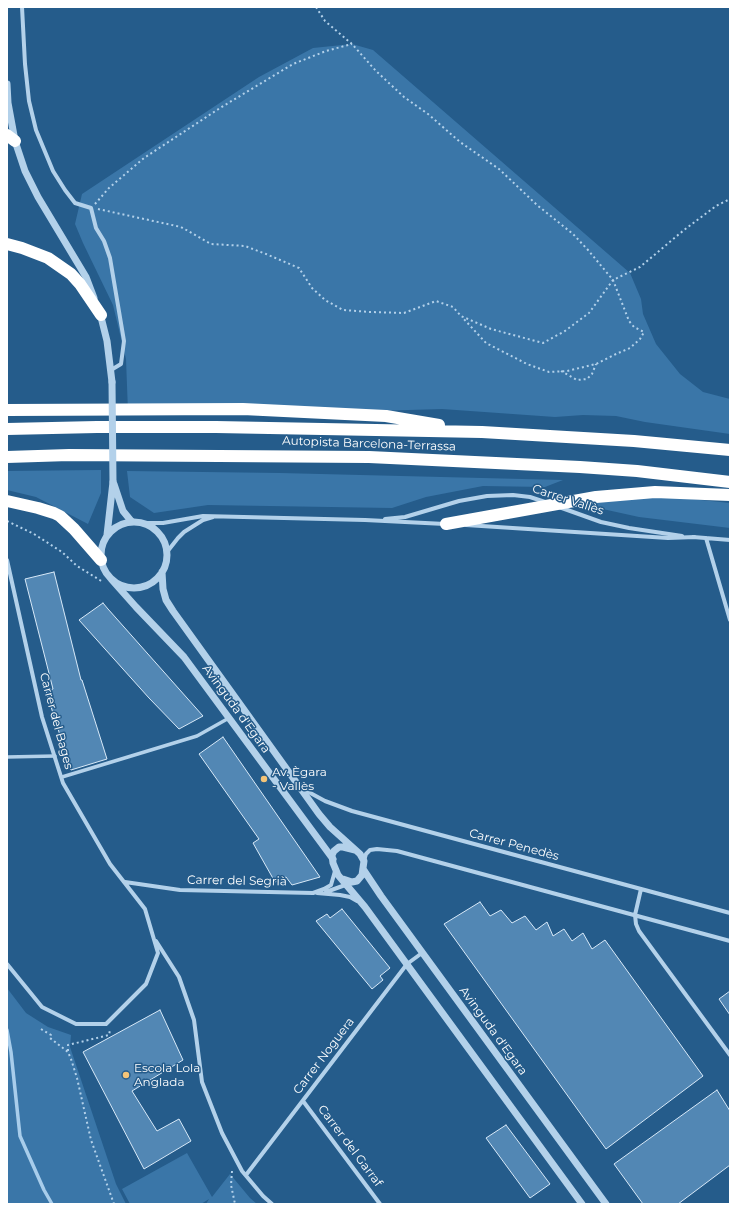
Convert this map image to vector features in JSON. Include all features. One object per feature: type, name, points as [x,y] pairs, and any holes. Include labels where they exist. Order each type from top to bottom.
[{"type":"highway","points":[[7,244],[48,258],[71,274],[101,314]]},
{"type":"highway","points":[[7,410],[243,409],[386,416],[482,432]]},
{"type":"highway","name":"Autopista Barcelona-Terrassa","points":[[7,429],[216,427],[482,432],[634,441],[730,450]]},
{"type":"highway","name":"Autopista Barcelona-Terrassa","points":[[7,457],[69,455],[369,457],[580,467],[636,471],[730,482]]},
{"type":"highway","points":[[446,524],[596,497],[655,492],[730,495]]},
{"type":"highway","points":[[7,501],[38,508],[60,516],[74,529],[101,560]]},
{"type":"street","points":[[22,7],[25,64],[29,101],[36,130],[53,171],[65,190],[75,203],[92,208],[96,228],[104,241],[110,258],[124,341],[121,364],[111,370]]},
{"type":"street","points":[[7,84],[11,138],[38,197],[86,278],[101,314],[107,341],[112,382],[113,482],[107,535]]},
{"type":"street","points":[[113,482],[123,512],[132,522]]},
{"type":"street","name":"Carrer Vallès","points":[[365,520],[405,516],[459,501],[487,496],[513,495],[530,497],[601,522],[629,528],[695,538]]},
{"type":"street","name":"Carrer Vallès","points":[[143,523],[163,523],[197,516],[365,520],[661,538],[706,538],[730,540]]},
{"type":"street","name":"Carrer Vallès","points":[[167,552],[178,538],[193,526],[203,520],[223,516]]},
{"type":"street","points":[[132,522],[143,523],[149,525],[158,532],[164,541],[167,552],[166,561],[159,577],[144,586],[132,588],[122,586],[112,580],[104,571],[101,560],[102,545],[111,530],[120,524],[132,522]]},
{"type":"street","points":[[706,538],[730,620]]},
{"type":"street","name":"Carrer del Bages","points":[[7,560],[42,717],[63,783],[110,864],[145,910],[158,953],[146,984],[106,1024],[76,1024],[42,1007],[7,964]]},
{"type":"street","name":"Avinguda d'Egara","points":[[162,572],[163,590],[166,600],[173,611],[319,814],[330,827],[360,854],[364,861]]},
{"type":"street","name":"Avinguda d'Egara","points":[[112,580],[184,657],[333,859],[338,875],[347,882],[582,1204]]},
{"type":"street","points":[[62,777],[197,736],[229,718]]},
{"type":"street","points":[[7,757],[55,756]]},
{"type":"street","name":"Carrer Penedès","points":[[297,784],[325,801],[352,811],[730,913]]},
{"type":"street","points":[[333,859],[332,855],[339,847],[348,847],[354,850]]},
{"type":"street","points":[[324,893],[347,882],[357,881],[362,875],[366,854],[370,850],[377,849],[397,852],[730,941]]},
{"type":"street","name":"Carrer del Segrià","points":[[124,882],[180,890],[313,893],[331,885],[335,868]]},
{"type":"street","name":"Avinguda d'Egara","points":[[363,869],[369,880],[606,1204]]},
{"type":"street","points":[[641,889],[635,915],[636,924],[730,1055]]},
{"type":"street","points":[[313,893],[350,897],[362,903]]},
{"type":"street","name":"Carrer del Bages","points":[[153,936],[180,977],[194,1020],[202,1082],[222,1133],[242,1171],[263,1196],[272,1204]]},
{"type":"street","name":"Carrer Noguera","points":[[246,1175],[407,964],[422,953]]},
{"type":"street","name":"Carrer del Garraf","points":[[303,1101],[380,1204]]},
{"type":"path","points":[[316,7],[325,21],[352,44],[376,71],[404,97],[428,114],[460,142],[499,169],[537,205],[574,234],[613,280],[628,321],[634,327],[644,332],[640,339],[630,348],[596,364],[567,371],[549,372],[507,355],[486,343],[453,307],[436,301],[404,313],[343,310],[325,300],[312,288],[299,268],[266,254],[245,246],[211,244],[181,227],[92,208],[110,188],[144,158],[220,108],[293,64],[326,51],[352,44]]},
{"type":"path","points":[[461,316],[491,330],[542,343],[565,331],[589,313],[613,280],[640,267],[684,230],[716,206],[730,199]]},
{"type":"path","points":[[560,371],[577,380],[587,379],[592,374],[596,364]]},
{"type":"path","points":[[7,521],[34,534],[62,552],[77,566],[104,583]]},
{"type":"path","points":[[42,1029],[51,1035],[50,1038],[68,1052]]},
{"type":"path","points":[[110,1030],[109,1035],[68,1045],[68,1052],[77,1078],[90,1140],[114,1204]]},
{"type":"path","points":[[232,1172],[231,1185],[235,1204]]},
{"type":"shaded area","points":[[352,44],[373,50],[630,273],[641,299],[643,314],[656,344],[680,374],[703,392],[730,399],[730,434],[645,422],[616,416],[583,415],[555,417],[442,409],[375,411],[128,412],[126,359],[113,305],[75,224],[82,194],[259,77],[313,48]]},
{"type":"shaded area","points":[[101,470],[101,493],[88,524],[36,497],[7,490],[7,471]]},
{"type":"shaded area","points":[[127,471],[563,480],[545,487],[483,486],[426,497],[392,508],[208,505],[154,513],[130,497]]},
{"type":"shaded area","points":[[662,496],[730,503],[730,528],[639,517],[580,504]]},
{"type":"shaded area","points":[[7,988],[26,1013],[48,1027],[71,1035],[70,1047],[116,1184],[126,1204],[8,1204]]},
{"type":"shaded area","points":[[187,1153],[212,1197],[230,1174],[257,1204],[206,1204],[209,1199],[201,1204],[130,1204],[122,1189]]},
{"type":"building","points":[[54,572],[81,680],[107,759],[71,770],[46,691],[53,689],[25,579]]},
{"type":"building","points":[[103,603],[203,716],[179,729],[79,620]]},
{"type":"building","points":[[223,737],[320,877],[292,885],[286,877],[275,882],[253,843],[259,839],[199,754]]},
{"type":"building","points":[[480,902],[490,916],[501,910],[512,923],[525,916],[536,930],[547,922],[553,936],[564,929],[572,941],[583,933],[592,949],[605,940],[703,1076],[606,1149],[444,924]]},
{"type":"building","points":[[342,909],[390,968],[380,976],[383,980],[372,989],[316,921],[327,914],[330,918]]},
{"type":"building","points":[[730,991],[730,1015],[719,999]]},
{"type":"building","name":"Escola Lola Anglada","points":[[160,1010],[183,1060],[132,1091],[157,1131],[179,1119],[191,1141],[144,1169],[83,1052]]},
{"type":"building","points":[[717,1090],[730,1111],[730,1165],[678,1204],[643,1204],[614,1164]]},
{"type":"building","points":[[506,1125],[550,1184],[530,1198],[486,1138]]},
{"type":"waterway","points":[[7,1030],[11,1052],[20,1136],[44,1190],[52,1204]]},
{"type":"place","name":"Av. Ègara - Vallès","points":[[264,779]]},
{"type":"place","name":"Escola Lola Anglada","points":[[126,1075]]}]
